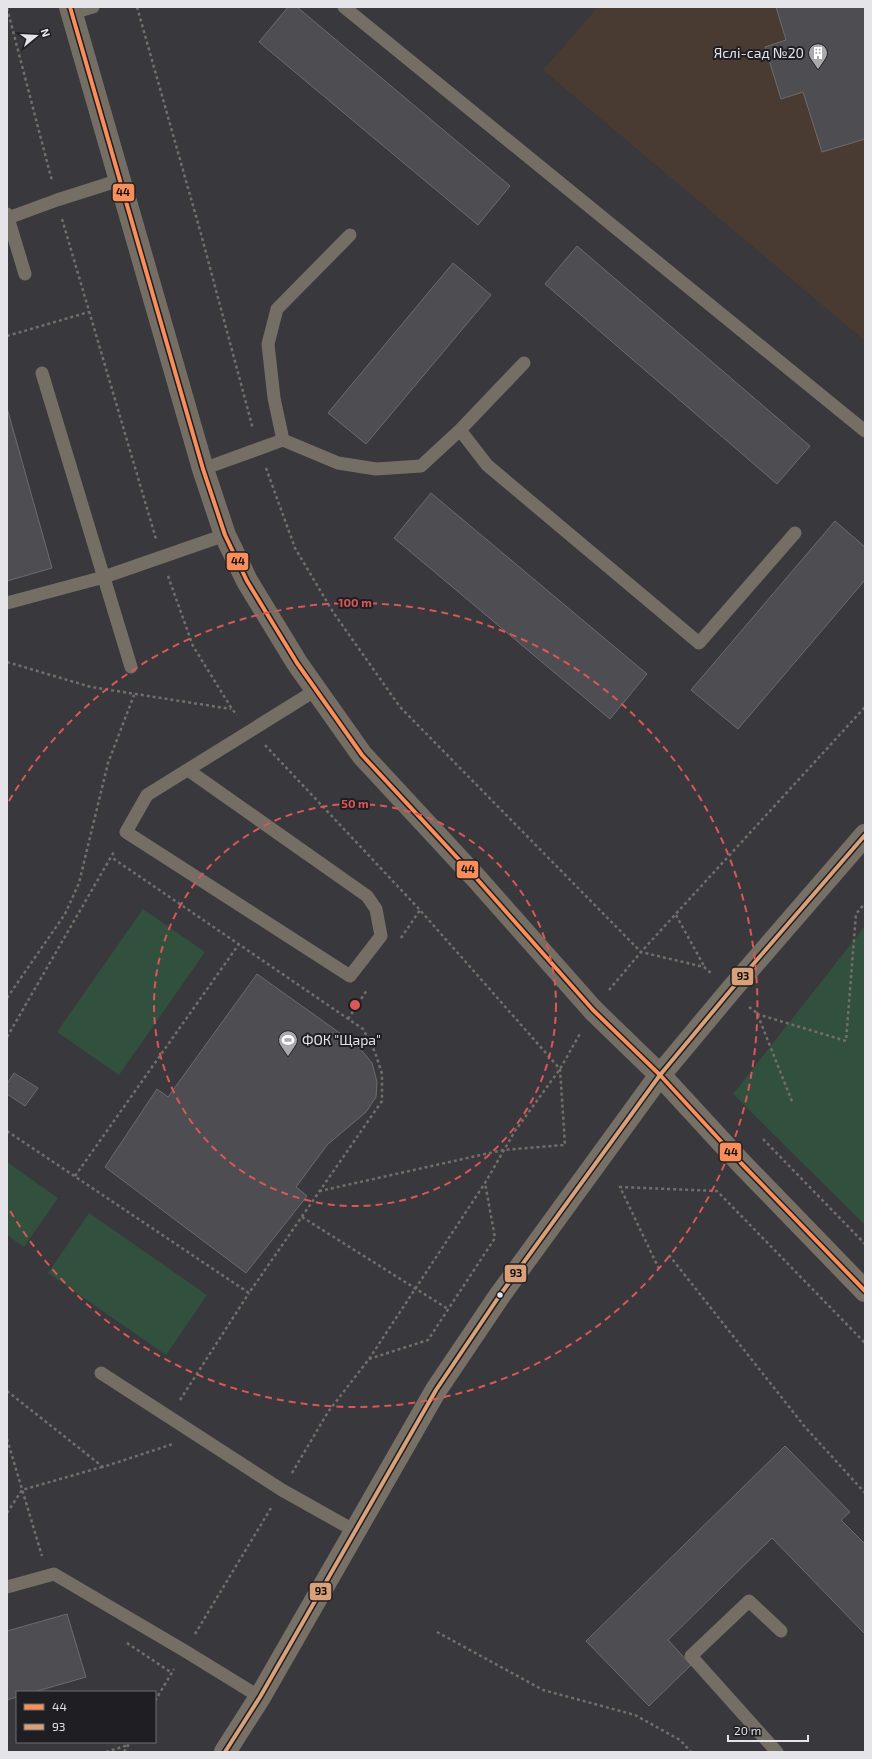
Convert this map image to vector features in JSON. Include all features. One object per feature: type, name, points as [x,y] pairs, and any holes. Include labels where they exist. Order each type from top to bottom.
[{"type":"main road","points":[[225,1752],[260,1697],[436,1390],[487,1314],[660,1075],[730,991],[865,835]]},
{"type":"main road","points":[[660,1075],[741,1163],[865,1291]]},
{"type":"street","points":[[71,10],[203,469],[225,536],[247,581],[297,663],[362,755],[477,879],[593,1010],[660,1075]]},
{"type":"lane","points":[[71,10],[93,7]]},
{"type":"lane","points":[[344,7],[865,431]]},
{"type":"lane","points":[[25,274],[8,216],[120,180]]},
{"type":"lane","points":[[283,440],[274,398],[268,344],[277,309],[350,235]]},
{"type":"lane","points":[[203,469],[283,440],[338,463],[384,468],[421,466],[460,430],[524,363]]},
{"type":"lane","points":[[42,373],[131,667]]},
{"type":"lane","points":[[460,430],[487,465],[699,643],[795,533]]},
{"type":"lane","points":[[7,603],[104,577],[225,536]]},
{"type":"lane","points":[[188,770],[367,896],[376,909],[381,936],[350,976],[126,832],[147,795],[316,690]]},
{"type":"lane","points":[[101,1373],[282,1490],[355,1531]]},
{"type":"lane","points":[[7,1587],[54,1574],[260,1697]]},
{"type":"lane","points":[[777,1752],[691,1656],[749,1601],[781,1632]]},
{"type":"path","points":[[137,7],[203,242],[258,448],[295,548],[334,612],[400,707],[641,952],[704,967]]},
{"type":"path","points":[[7,336],[89,312]]},
{"type":"path","points":[[7,662],[91,687],[232,709]]},
{"type":"path","points":[[7,998],[65,914],[79,883],[108,763],[134,694]]},
{"type":"path","points":[[285,1470],[291,1474],[328,1412],[369,1359],[485,1182],[503,1150],[560,1069],[593,1010],[641,952],[865,707]]},
{"type":"path","points":[[7,1037],[111,857],[363,1029],[375,1052],[382,1074],[382,1101],[249,1293],[180,1401]]},
{"type":"path","points":[[676,915],[704,967],[757,1014],[846,1041],[856,914],[865,903]]},
{"type":"path","points":[[75,1176],[239,944]]},
{"type":"path","points":[[757,1014],[793,1104]]},
{"type":"path","points":[[320,1191],[503,1150],[565,1145],[560,1069]]},
{"type":"path","points":[[7,1131],[249,1293]]},
{"type":"path","points":[[763,1139],[865,1244]]},
{"type":"path","points":[[369,1359],[428,1340],[495,1238],[485,1182]]},
{"type":"path","points":[[659,1268],[620,1187],[717,1191],[865,1343]]},
{"type":"path","points":[[302,1217],[448,1309]]},
{"type":"path","points":[[668,1255],[805,1427],[865,1493]]},
{"type":"path","points":[[7,1391],[103,1467]]},
{"type":"path","points":[[7,1513],[22,1490],[103,1467],[175,1443]]},
{"type":"path","points":[[156,1699],[282,1490]]},
{"type":"path","points":[[437,1632],[543,1690],[635,1715],[680,1740],[691,1752]]},
{"type":"path","points":[[106,1752],[128,1745]]},
{"type":"path","points":[[124,1752],[128,1745]]},
{"type":"shaded area","points":[[598,7],[865,7],[865,341],[543,70]]},
{"type":"green space","points":[[143,909],[205,952],[119,1075],[57,1032]]},
{"type":"green space","points":[[865,926],[865,1225],[733,1094]]},
{"type":"green space","points":[[7,1162],[58,1198],[24,1247],[7,1235]]},
{"type":"green space","points":[[89,1213],[207,1295],[166,1355],[48,1273]]},
{"type":"building","points":[[288,7],[297,7],[510,186],[478,225],[259,42]]},
{"type":"building","name":"Яслі-сад №20","points":[[776,7],[865,7],[865,139],[822,152],[803,92],[781,99],[765,47],[786,40]]},
{"type":"building","points":[[577,246],[810,446],[777,484],[545,284]]},
{"type":"building","points":[[453,263],[491,295],[366,444],[328,413]]},
{"type":"building","points":[[7,408],[52,568],[7,581]]},
{"type":"building","points":[[431,493],[647,674],[610,719],[394,538]]},
{"type":"building","points":[[835,521],[865,547],[865,580],[738,729],[691,690]]},
{"type":"building","points":[[257,974],[358,1046],[372,1063],[377,1082],[376,1097],[366,1112],[327,1145],[296,1187],[307,1196],[246,1273],[105,1167],[157,1089],[168,1097]]},
{"type":"building","points":[[14,1073],[38,1088],[25,1106],[7,1094],[7,1084]]},
{"type":"building","points":[[785,1446],[850,1512],[841,1520],[865,1544],[865,1634],[772,1538],[668,1640],[691,1665],[649,1706],[586,1641]]},
{"type":"building","points":[[67,1614],[86,1677],[37,1691],[16,1691],[16,1697],[7,1700],[7,1631]]},
{"type":"transit line","name":"44","points":[[70,7],[203,469],[225,535],[247,581],[297,663],[362,755],[477,879],[593,1010],[660,1075],[741,1163],[865,1291]]},
{"type":"transit line","name":"93","points":[[225,1752],[260,1697],[436,1390],[500,1295],[660,1075],[730,991],[865,835]]},
{"type":"place","name":"Яслі-сад №20","points":[[818,70]]},
{"type":"place","name":"ФОК \"Щара\"","points":[[288,1057]]}]
